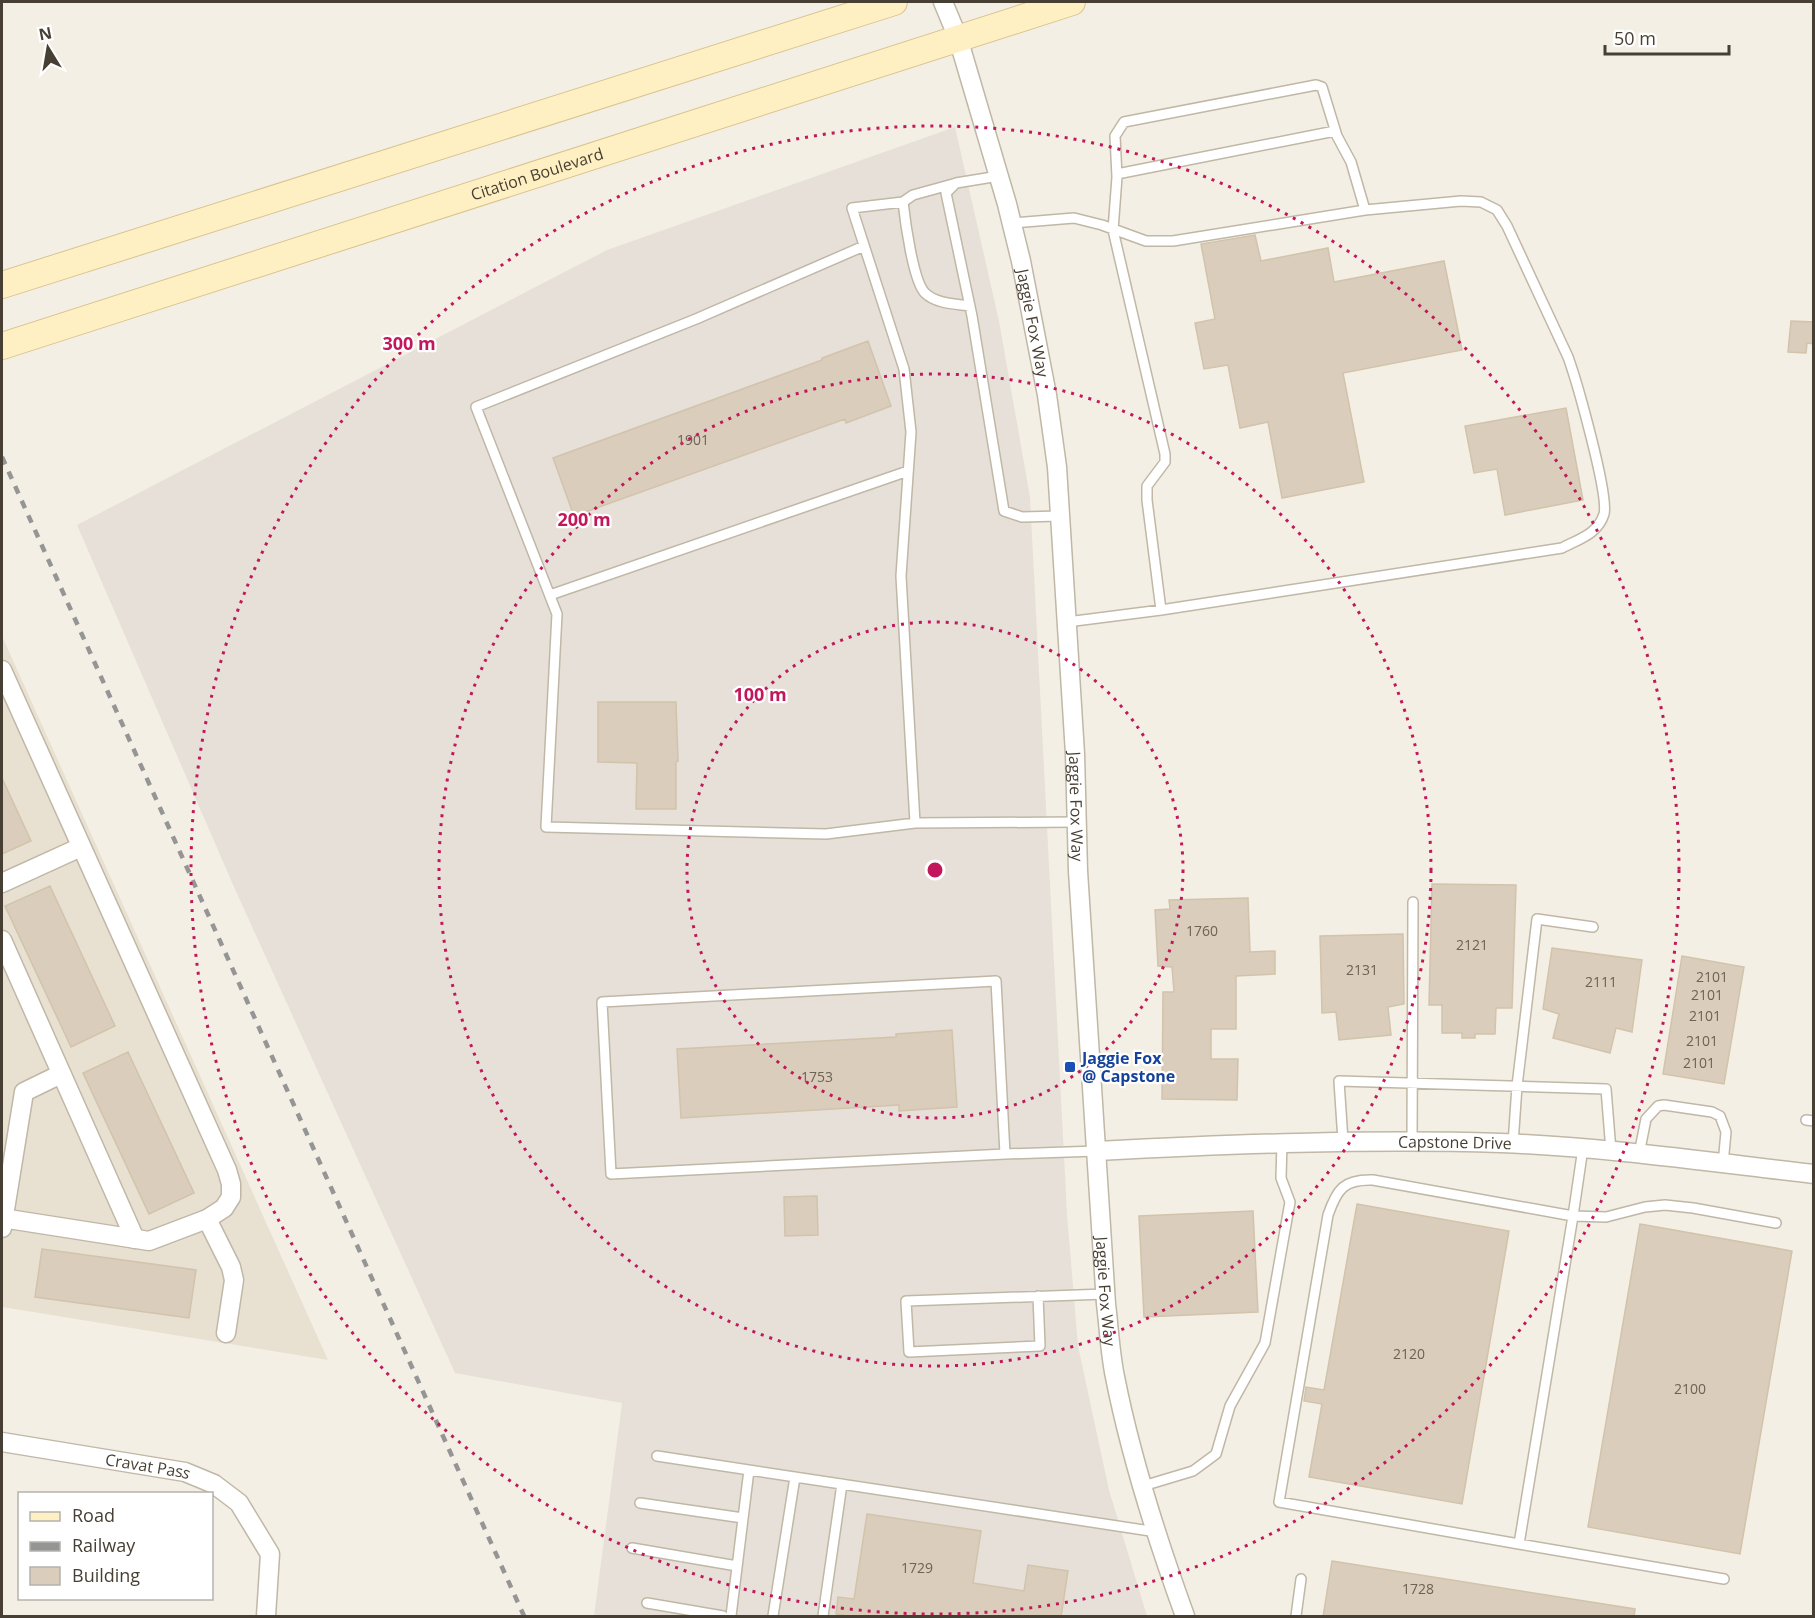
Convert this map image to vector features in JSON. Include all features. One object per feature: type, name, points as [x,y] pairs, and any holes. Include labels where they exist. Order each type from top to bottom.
[{"type":"main road","points":[[12,281],[894,2]]},
{"type":"main road","name":"Citation Boulevard","points":[[2,346],[1072,2]]},
{"type":"street","name":"Jaggie Fox Way","points":[[943,2],[958,39],[1012,223],[1047,395],[1060,516],[1105,1294],[1114,1375],[1143,1486],[1185,1617]]},
{"type":"street","points":[[2,670],[227,1170],[231,1184],[231,1197],[224,1208],[207,1219],[149,1241],[2,1222],[24,1092],[61,1074]]},
{"type":"street","points":[[2,883],[81,847]]},
{"type":"street","points":[[2,940],[135,1239]]},
{"type":"street","name":"Capstone Drive","points":[[1097,1151],[1282,1143],[1513,1144],[1583,1148],[1814,1174]]},
{"type":"street","points":[[207,1219],[231,1267],[234,1280],[226,1333]]},
{"type":"street","name":"Cravat Pass","points":[[2,1442],[185,1472],[214,1484],[240,1503],[270,1554],[266,1617]]},
{"type":"lane","points":[[1161,610],[1147,486],[1165,462],[1165,454],[1113,230],[1117,174],[1114,136],[1124,122],[1316,85],[1322,87],[1325,94],[1335,131],[1351,162],[1365,210]]},
{"type":"lane","points":[[1117,174],[1335,131]]},
{"type":"lane","points":[[915,823],[901,576],[911,432],[904,369],[852,208],[903,202],[913,195],[956,183],[999,176]]},
{"type":"lane","points":[[956,183],[945,194],[970,306],[1004,511],[1022,517],[1060,516]]},
{"type":"lane","points":[[1012,223],[1074,218],[1102,225],[1146,241],[1173,241],[1365,210],[1461,201],[1481,202],[1497,210],[1507,226],[1568,357],[1576,379],[1602,486],[1604,513],[1594,532],[1562,548],[1161,610],[1067,622]]},
{"type":"lane","points":[[903,202],[913,261],[924,293],[934,299],[970,306]]},
{"type":"lane","points":[[864,246],[696,319],[476,407],[558,614],[546,826],[826,834],[915,823],[1077,822]]},
{"type":"lane","points":[[550,595],[908,471]]},
{"type":"lane","points":[[1412,1142],[1413,902]]},
{"type":"lane","points":[[1513,1144],[1517,1086],[1537,919],[1593,927]]},
{"type":"lane","points":[[1005,1154],[996,981],[602,1002],[611,1174],[1097,1151]]},
{"type":"lane","points":[[1343,1142],[1339,1081],[1517,1086],[1606,1089],[1611,1151]]},
{"type":"lane","points":[[1639,1154],[1646,1119],[1658,1106],[1664,1105],[1713,1112],[1720,1116],[1726,1132],[1723,1164]]},
{"type":"lane","points":[[1143,1486],[1193,1471],[1216,1454],[1230,1406],[1265,1343],[1290,1202],[1281,1178],[1282,1143]]},
{"type":"lane","points":[[1518,1544],[1583,1148]]},
{"type":"lane","points":[[1724,1579],[1280,1502],[1328,1215],[1340,1189],[1348,1183],[1358,1179],[1373,1180],[1573,1216],[1606,1216],[1645,1207],[1665,1206],[1693,1208],[1776,1223]]},
{"type":"lane","points":[[1038,1296],[1040,1346],[909,1352],[906,1301],[1038,1296],[1105,1294]]},
{"type":"lane","points":[[657,1456],[1157,1532]]},
{"type":"lane","points":[[731,1617],[749,1470]]},
{"type":"lane","points":[[773,1617],[795,1477]]},
{"type":"lane","points":[[823,1617],[842,1484]]},
{"type":"lane","points":[[640,1503],[743,1518]]},
{"type":"lane","points":[[632,1548],[737,1566]]},
{"type":"lane","points":[[1296,1617],[1301,1579]]},
{"type":"lane","points":[[646,1603],[723,1617]]},
{"type":"shaded area","points":[[955,127],[999,321],[1030,497],[1067,1214],[1078,1346],[1109,1490],[1147,1616],[594,1616],[622,1403],[455,1373],[234,887],[77,525],[607,250]]},
{"type":"shaded area","points":[[2,636],[328,1360],[2,1307]]},
{"type":"building","points":[[1255,235],[1261,261],[1328,248],[1334,282],[1444,261],[1462,350],[1343,373],[1364,482],[1282,498],[1268,422],[1240,428],[1228,365],[1204,369],[1195,323],[1215,319],[1201,244]]},
{"type":"building","points":[[1791,321],[1814,322],[1814,344],[1807,343],[1806,353],[1788,352]]},
{"type":"building","points":[[868,341],[891,406],[846,423],[845,419],[574,516],[553,458]]},
{"type":"building","points":[[1566,408],[1583,500],[1505,515],[1497,469],[1474,473],[1465,426]]},
{"type":"building","points":[[598,702],[676,702],[678,761],[676,762],[676,809],[636,809],[637,763],[598,762]]},
{"type":"building","points":[[2,778],[31,841],[2,854]]},
{"type":"building","points":[[1432,884],[1516,885],[1512,1008],[1496,1008],[1495,1034],[1475,1034],[1475,1038],[1462,1038],[1462,1033],[1442,1033],[1442,1005],[1429,1005]]},
{"type":"building","points":[[50,886],[115,1026],[71,1047],[5,906]]},
{"type":"building","points":[[1248,898],[1250,952],[1275,951],[1275,974],[1236,976],[1236,1029],[1211,1029],[1211,1059],[1238,1059],[1237,1100],[1162,1099],[1163,992],[1174,992],[1172,967],[1158,966],[1155,910],[1170,909],[1169,900]]},
{"type":"building","points":[[1403,934],[1404,1004],[1388,1007],[1391,1035],[1339,1040],[1336,1012],[1322,1013],[1320,936]]},
{"type":"building","points":[[1552,948],[1642,960],[1632,1032],[1616,1028],[1610,1053],[1553,1038],[1559,1014],[1543,1009]]},
{"type":"building","points":[[1682,956],[1744,967],[1724,1084],[1663,1074]]},
{"type":"building","points":[[952,1030],[957,1107],[899,1111],[899,1105],[681,1118],[677,1049],[896,1037],[896,1034]]},
{"type":"building","points":[[128,1052],[194,1193],[149,1214],[83,1073]]},
{"type":"building","points":[[817,1196],[818,1235],[785,1236],[784,1197]]},
{"type":"building","points":[[1357,1204],[1509,1231],[1462,1504],[1309,1477],[1322,1404],[1304,1401],[1306,1387],[1324,1390]]},
{"type":"building","points":[[1253,1211],[1258,1312],[1144,1317],[1139,1216]]},
{"type":"building","points":[[1640,1224],[1792,1251],[1740,1554],[1588,1527]]},
{"type":"building","points":[[42,1249],[196,1270],[189,1318],[35,1297]]},
{"type":"building","points":[[867,1514],[981,1531],[973,1583],[1024,1591],[1028,1565],[1068,1571],[1061,1617],[854,1617],[836,1614],[838,1597],[854,1599]]},
{"type":"building","points":[[1332,1561],[1635,1609],[1634,1617],[1323,1617]]},
{"type":"railway","points":[[2,457],[524,1616]]},
{"type":"place","name":"Jaggie Fox @ Capstone","points":[[1070,1067]]}]
